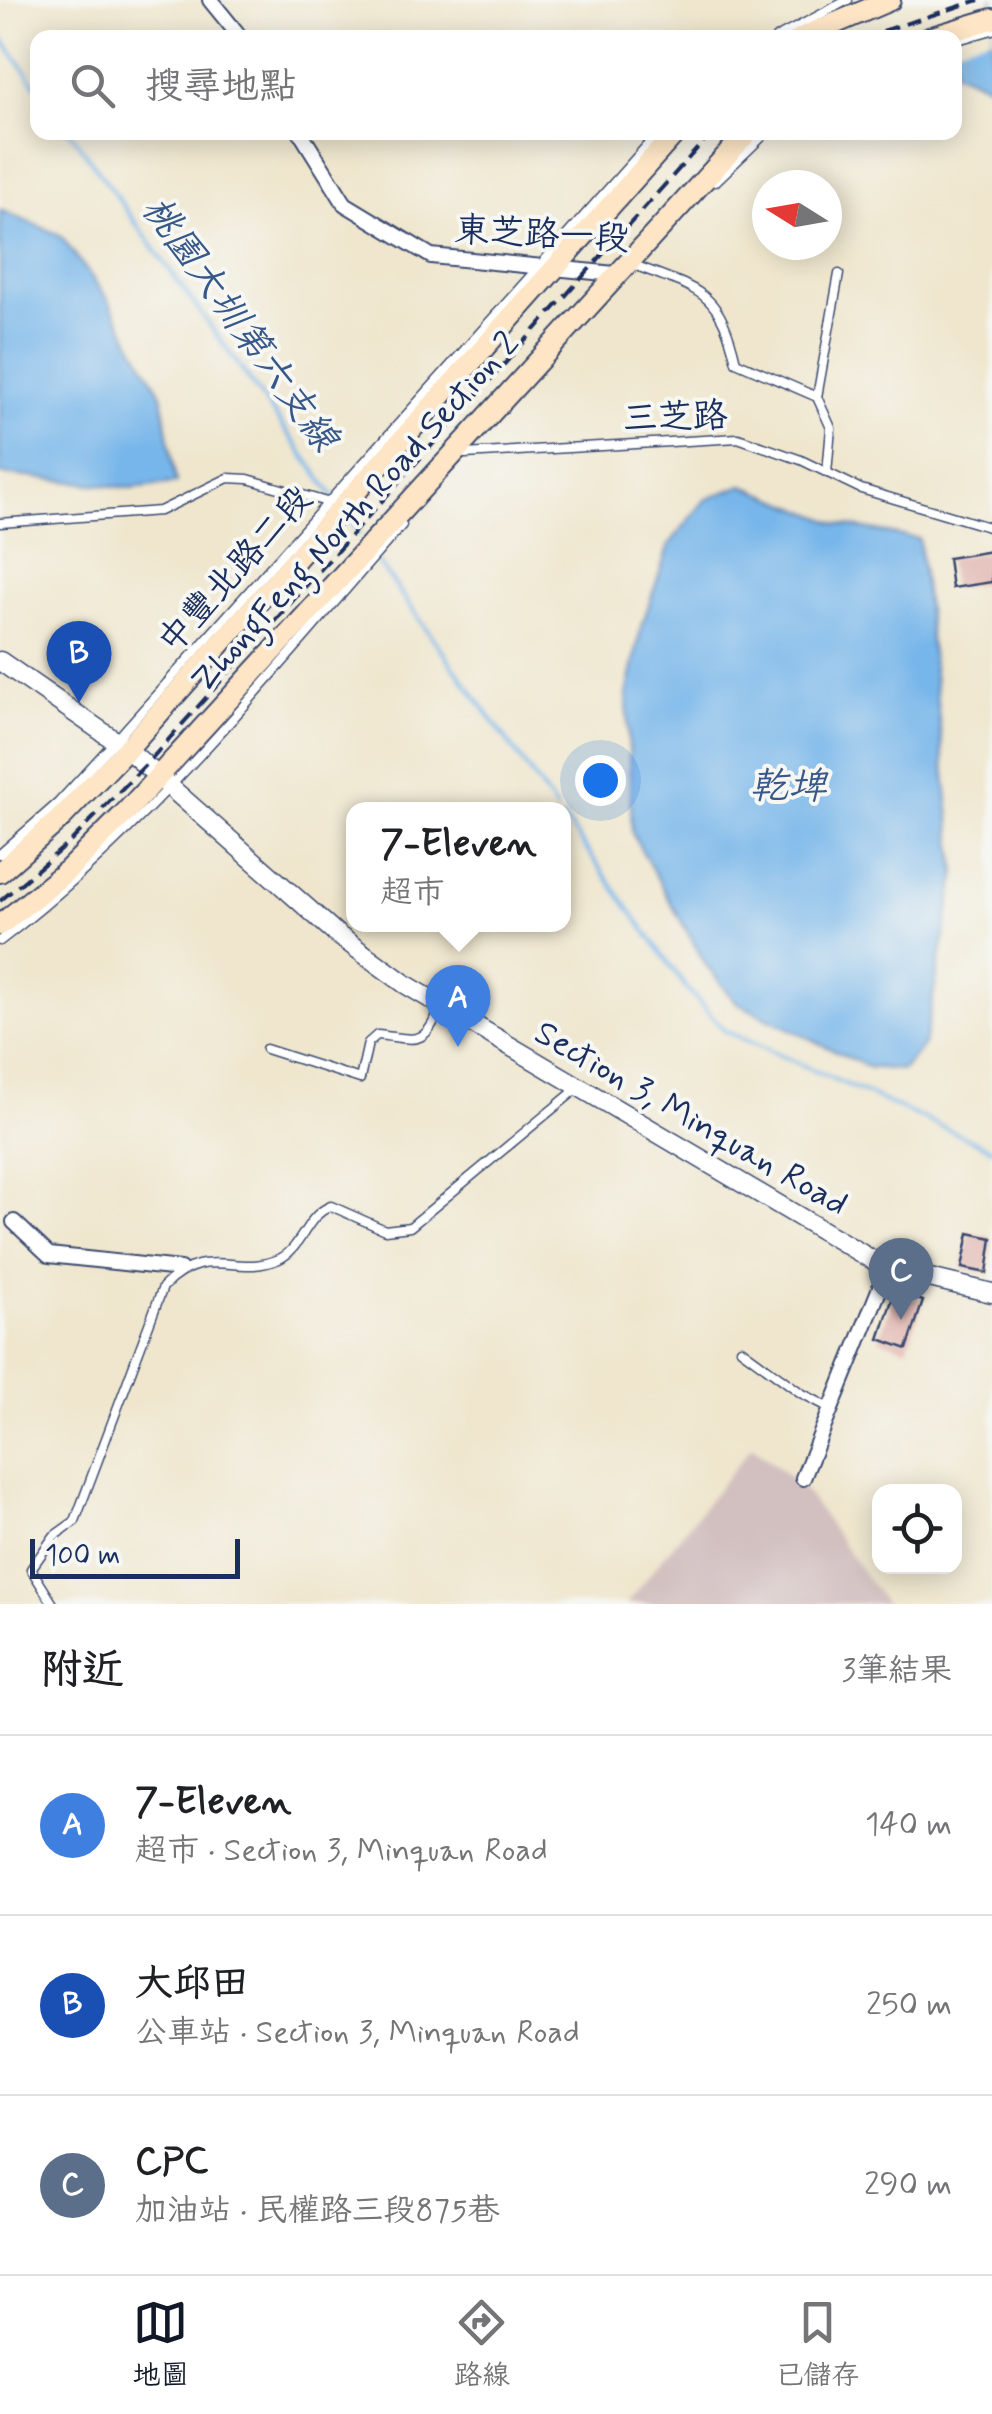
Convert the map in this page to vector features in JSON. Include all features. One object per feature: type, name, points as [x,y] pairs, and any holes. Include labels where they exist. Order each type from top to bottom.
[{"type":"main road","points":[[808,30],[818,21],[890,0]]},
{"type":"main road","points":[[955,30],[992,18]]},
{"type":"main road","name":"ZhongFeng North Road Section 2","points":[[0,872],[59,820],[547,265],[668,140]]},
{"type":"main road","name":"ZhongFeng North Road Section 2","points":[[0,925],[68,870],[161,783],[741,140]]},
{"type":"street","points":[[210,0],[234,30]]},
{"type":"street","name":"東芝路一段","points":[[305,140],[345,204],[431,256],[624,270]]},
{"type":"street","name":"Section 3, Minquan Road","points":[[0,661],[122,745],[338,935],[442,1006],[888,1268],[991,1293]]},
{"type":"street","points":[[14,1222],[49,1254],[180,1269]]},
{"type":"street","points":[[802,1478],[828,1406],[888,1268]]},
{"type":"lane","points":[[796,30],[818,21],[848,0]]},
{"type":"lane","points":[[962,39],[992,30]]},
{"type":"lane","name":"中豐北路二段","points":[[0,854],[122,745],[330,504],[547,265],[652,140]]},
{"type":"lane","points":[[0,941],[88,870],[161,783],[465,454],[624,270],[759,140]]},
{"type":"lane","name":"東芝路一段","points":[[624,270],[674,278],[726,317],[736,362],[817,398]]},
{"type":"lane","points":[[828,473],[831,428],[817,398],[838,274]]},
{"type":"lane","name":"三芝路","points":[[465,454],[738,438],[861,489],[992,528]]},
{"type":"lane","points":[[0,523],[160,510],[228,478],[248,479],[330,504]]},
{"type":"lane","points":[[266,1049],[360,1079],[368,1043],[377,1035],[416,1041],[424,1037],[442,1006]]},
{"type":"lane","points":[[53,1604],[31,1569],[54,1536],[74,1521],[158,1300],[180,1269],[212,1260],[276,1261],[288,1254],[317,1211],[331,1206],[385,1230],[410,1226],[578,1088]]},
{"type":"lane","points":[[741,1349],[800,1393],[828,1406]]},
{"type":"shaded area","points":[[752,1446],[804,1489],[885,1604],[626,1604]]},
{"type":"water","points":[[992,0],[992,87],[962,74],[962,30]]},
{"type":"water","points":[[0,210],[60,235],[107,298],[162,396],[176,483],[130,488],[0,474]]},
{"type":"water","name":"乾埤","points":[[742,485],[838,524],[919,539],[956,873],[924,1045],[902,1070],[868,1067],[737,1003],[706,965],[632,833],[627,695],[641,629],[669,545],[705,500]]},
{"type":"pier","points":[[849,0],[992,0],[992,37],[962,46],[962,30],[888,30]]},
{"type":"building","points":[[992,551],[992,582],[952,588],[948,558]]},
{"type":"building","points":[[969,1233],[992,1238],[987,1273],[962,1268]]},
{"type":"building","points":[[895,1291],[923,1301],[907,1349],[879,1339]]},
{"type":"waterway","name":"桃園大圳第六支線","points":[[0,36],[30,77]]},
{"type":"waterway","name":"桃園大圳第六支線","points":[[76,140],[334,497]]},
{"type":"waterway","name":"桃園大圳第六支線","points":[[348,518],[360,534]]},
{"type":"waterway","name":"桃園大圳第六支線","points":[[379,563],[551,802]]},
{"type":"waterway","name":"桃園大圳第六支線","points":[[571,828],[688,990],[725,1031],[992,1149]]},
{"type":"railway","points":[[886,30],[979,0]]},
{"type":"railway","points":[[0,901],[71,841],[152,758],[705,140]]},
{"type":"place","name":"大邱田","points":[[79,703]]},
{"type":"place","name":"7-Eleven","points":[[458,1047]]},
{"type":"place","name":"CPC","points":[[901,1320]]}]
